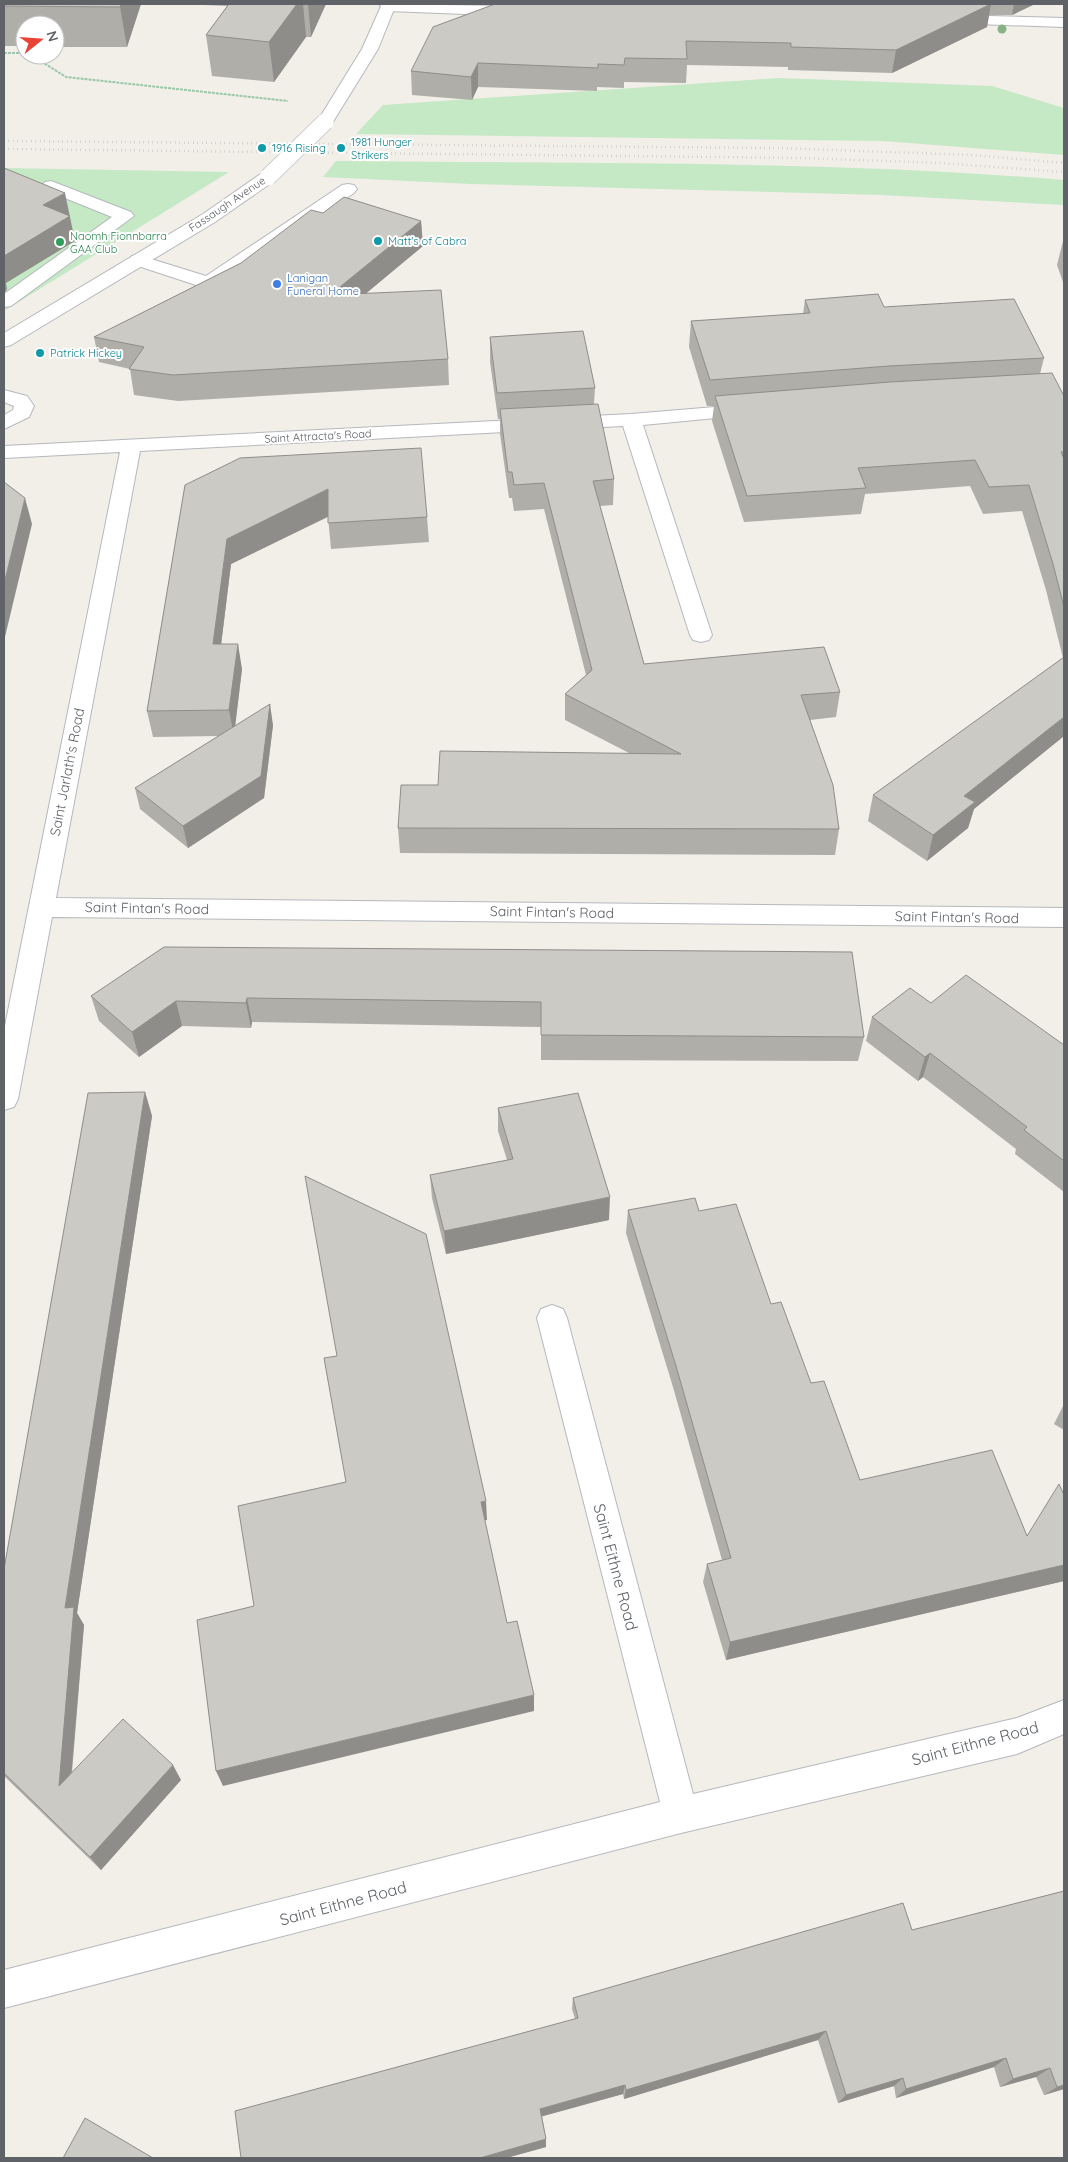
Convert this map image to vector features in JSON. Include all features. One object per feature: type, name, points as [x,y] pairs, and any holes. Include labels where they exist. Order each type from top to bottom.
[{"type":"street","points":[[388,5],[525,11]]},
{"type":"street","name":"Fassaugh Avenue","points":[[4,341],[208,218],[268,177],[325,122],[370,49],[388,5]]},
{"type":"street","points":[[931,19],[1064,23]]},
{"type":"street","points":[[4,302],[125,216],[51,186]]},
{"type":"street","points":[[138,260],[208,283],[348,189]]},
{"type":"street","points":[[4,396],[20,400],[24,406],[22,413],[4,423]]},
{"type":"street","name":"Saint Attracta's Road","points":[[4,452],[631,420],[768,409]]},
{"type":"street","points":[[631,420],[701,635]]},
{"type":"street","name":"Saint Jarlath's Road","points":[[4,1098],[130,446]]},
{"type":"street","name":"Saint Fintan's Road","points":[[40,907],[1064,918]]},
{"type":"street","name":"Saint Eithne Road","points":[[552,1318],[681,1816]]},
{"type":"street","name":"Saint Eithne Road","points":[[4,1989],[681,1816],[1017,1736],[1064,1717]]},
{"type":"path","points":[[48,65],[66,76],[336,106]]},
{"type":"green space","points":[[779,78],[992,86],[1064,108],[1064,155],[883,141],[356,134],[383,105]]},
{"type":"green space","points":[[336,161],[700,164],[882,169],[973,174],[1064,180],[1064,205],[881,195],[472,184],[323,177]]},
{"type":"green space","name":"Naomh Fionnbarra GAA Club","points":[[4,168],[229,172],[4,311]]},
{"type":"building","points":[[4,4],[121,4],[120,7],[4,6]]},
{"type":"building","points":[[229,4],[297,4],[269,42],[206,35]]},
{"type":"building","points":[[495,4],[991,4],[896,50],[791,47],[791,43],[686,41],[687,59],[625,58],[624,65],[598,64],[598,68],[478,63],[471,77],[411,71],[433,27]]},
{"type":"building","points":[[4,168],[65,193],[43,205],[70,216],[4,256]]},
{"type":"building","points":[[344,197],[421,221],[330,295],[441,290],[448,359],[173,375],[129,369],[144,347],[94,337],[241,263],[311,210],[323,213]]},
{"type":"building","points":[[878,294],[884,307],[1014,299],[1044,358],[889,366],[710,380],[691,321],[810,313],[805,300]]},
{"type":"building","points":[[583,331],[595,388],[497,393],[490,337]]},
{"type":"building","points":[[1052,373],[1064,396],[1064,452],[1061,452],[1064,459],[1064,607],[1029,485],[989,487],[975,460],[858,468],[866,488],[747,496],[715,396],[890,382]]},
{"type":"building","points":[[598,404],[614,479],[593,481],[644,664],[824,647],[840,692],[801,695],[833,785],[839,829],[398,828],[401,785],[438,785],[440,751],[681,754],[565,694],[592,670],[544,483],[514,485],[512,472],[508,472],[500,409]]},
{"type":"building","points":[[421,448],[427,517],[328,523],[328,489],[227,539],[213,644],[238,644],[229,710],[147,711],[185,485],[240,458]]},
{"type":"building","points":[[4,482],[25,498],[4,584]]},
{"type":"building","points":[[1064,657],[1064,717],[964,796],[975,802],[933,835],[873,795]]},
{"type":"building","points":[[270,704],[261,776],[183,826],[135,788]]},
{"type":"building","points":[[164,947],[852,952],[864,1037],[541,1035],[541,1002],[247,998],[246,1003],[176,1001],[132,1032],[91,996]]},
{"type":"building","points":[[966,975],[1064,1045],[1064,1161],[1024,1130],[1027,1127],[930,1053],[925,1057],[872,1017],[910,988],[931,1003]]},
{"type":"building","points":[[145,1092],[65,1608],[74,1607],[59,1786],[123,1719],[173,1765],[90,1857],[4,1773],[4,1569],[88,1093]]},
{"type":"building","points":[[578,1093],[610,1197],[444,1231],[430,1175],[513,1159],[498,1108]]},
{"type":"building","points":[[305,1176],[426,1234],[486,1501],[481,1502],[507,1623],[517,1621],[534,1695],[216,1771],[197,1620],[254,1606],[238,1506],[346,1482],[324,1358],[337,1356]]},
{"type":"building","points":[[695,1198],[699,1211],[736,1204],[771,1304],[781,1302],[811,1383],[824,1381],[860,1480],[992,1450],[1027,1536],[1059,1484],[1064,1495],[1064,1565],[730,1642],[707,1564],[731,1558],[676,1366],[628,1210]]},
{"type":"building","points":[[1064,1891],[1064,2085],[1057,2087],[1050,2068],[1013,2079],[1006,2058],[906,2089],[903,2078],[846,2095],[826,2031],[626,2090],[625,2085],[540,2109],[546,2139],[480,2158],[241,2158],[235,2111],[578,2018],[573,1998],[903,1903],[912,1930]]},
{"type":"building","points":[[85,2118],[153,2158],[63,2158]]},
{"type":"railway","points":[[4,141],[777,148],[973,155],[1064,163]]},
{"type":"railway","points":[[4,149],[801,158],[940,163],[1064,172]]},
{"type":"place","name":"1916 Rising","points":[[262,148]]},
{"type":"place","name":"1981 Hunger Strikers","points":[[341,148]]},
{"type":"place","name":"Matt's of Cabra","points":[[378,241]]},
{"type":"place","name":"Naomh Fionnbarra GAA Club","points":[[60,242]]},
{"type":"place","name":"Lanigan Funeral Home","points":[[277,284]]},
{"type":"place","name":"Patrick Hickey","points":[[40,353]]}]
